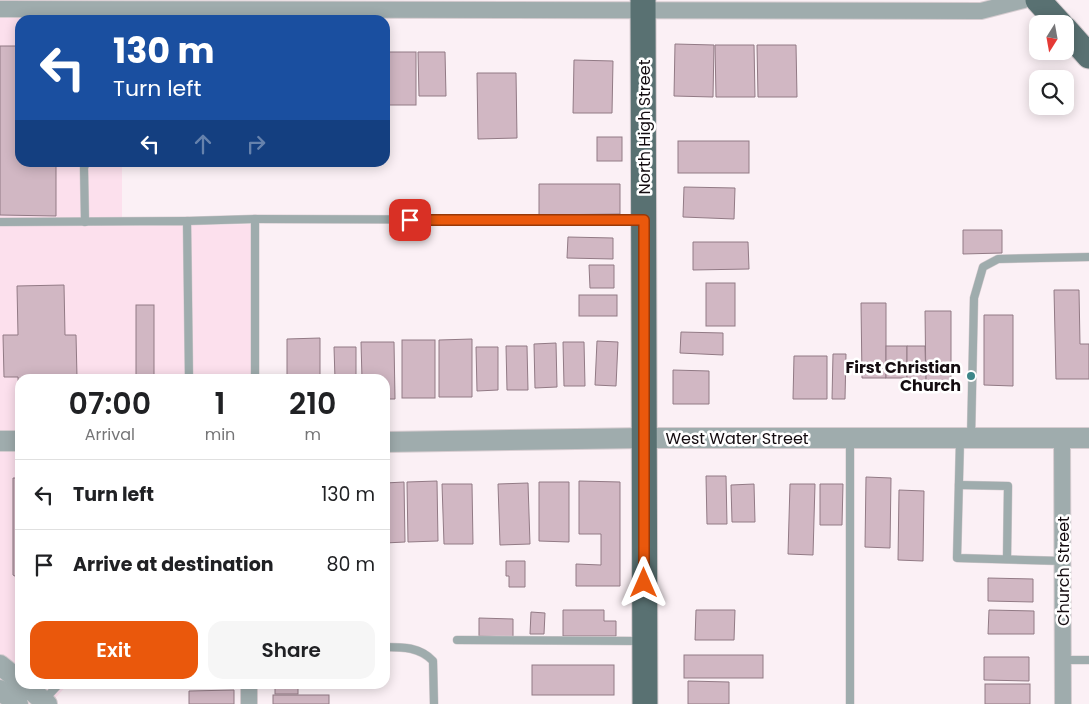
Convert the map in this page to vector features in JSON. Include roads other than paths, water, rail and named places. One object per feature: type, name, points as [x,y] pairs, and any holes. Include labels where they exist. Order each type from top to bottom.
[{"type":"main road","points":[[1038,0],[1052,15]]},
{"type":"main road","name":"North High Street","points":[[643,5],[645,704]]},
{"type":"main road","points":[[1074,39],[1089,56]]},
{"type":"street","points":[[0,9],[102,14],[258,4],[643,5],[981,11],[1024,0]]},
{"type":"street","name":"Church Street","points":[[1062,437],[1063,704]]},
{"type":"street","name":"West Water Street","points":[[390,442],[644,438],[1089,438]]},
{"type":"street","points":[[0,441],[15,442]]},
{"type":"street","points":[[0,665],[15,677]]},
{"type":"street","points":[[30,689],[46,702]]},
{"type":"street","points":[[249,689],[249,704]]},
{"type":"street","points":[[0,690],[18,704]]},
{"type":"lane","points":[[84,167],[85,222]]},
{"type":"lane","points":[[255,219],[255,374]]},
{"type":"lane","points":[[0,222],[255,219],[644,220]]},
{"type":"lane","points":[[187,221],[189,374]]},
{"type":"lane","points":[[1063,560],[957,558],[959,485],[966,438],[974,298],[983,267],[998,259],[1089,258]]},
{"type":"lane","points":[[850,438],[850,704]]},
{"type":"lane","points":[[959,485],[1008,486],[1007,559]]},
{"type":"lane","points":[[457,640],[645,640]]},
{"type":"lane","points":[[390,647],[406,647],[426,653],[433,661],[434,704]]},
{"type":"lane","points":[[1063,660],[1089,660]]},
{"type":"lane","points":[[46,702],[55,689]]},
{"type":"place","name":"First Christian Church","points":[[971,376]]}]
